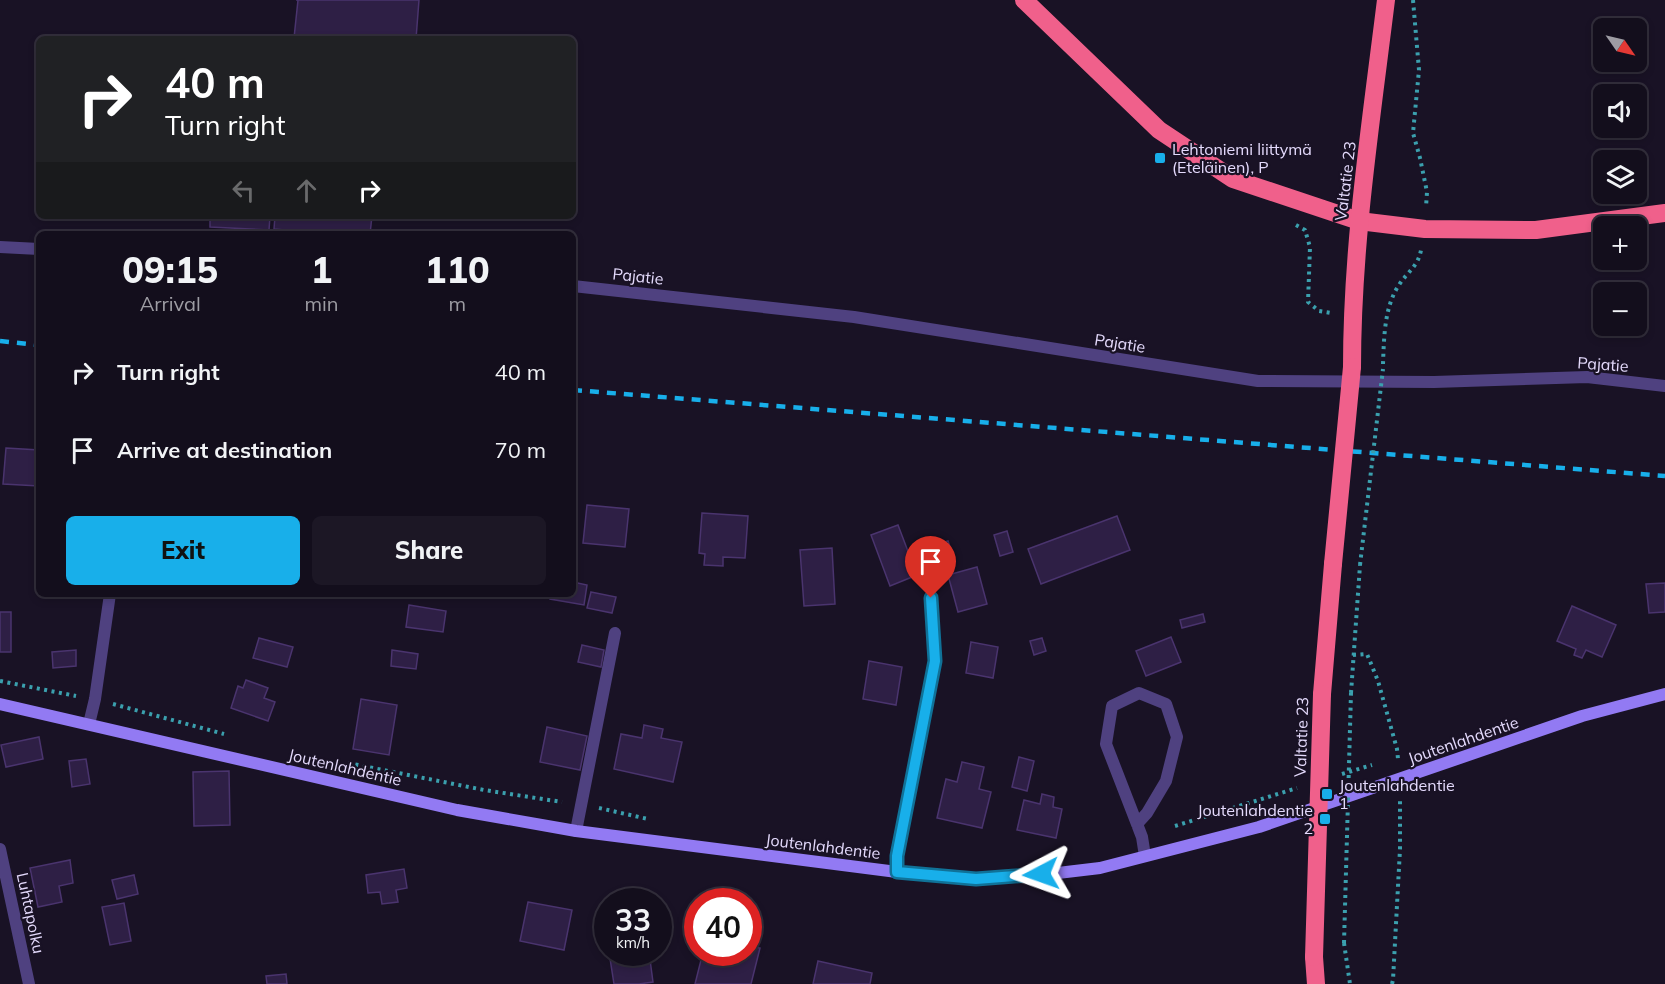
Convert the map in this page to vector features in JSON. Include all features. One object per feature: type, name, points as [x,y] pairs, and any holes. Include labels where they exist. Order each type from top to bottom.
[{"type":"highway","points":[[1024,0],[1159,130],[1233,179],[1359,221],[1425,229],[1536,230],[1665,213]]},
{"type":"highway","name":"Valtatie 23","points":[[1316,984],[1314,957],[1322,694],[1332,564],[1352,367],[1352,315],[1359,221],[1386,0]]},
{"type":"street","points":[[0,247],[36,249]]},
{"type":"street","name":"Pajatie","points":[[576,286],[854,317],[1258,381],[1434,382],[1587,377],[1665,386]]},
{"type":"street","points":[[89,724],[95,699],[110,597]]},
{"type":"street","points":[[897,872],[897,856],[935,661],[931,598]]},
{"type":"street","points":[[576,831],[615,633]]},
{"type":"street","points":[[1137,824],[1147,813],[1166,781],[1178,737],[1166,704],[1139,693],[1112,706],[1106,744],[1142,837],[1146,856]]},
{"type":"street","name":"Joutenlahdentie","points":[[0,704],[457,810],[576,831],[897,872],[976,879],[1100,868],[1259,827],[1582,716],[1665,694]]},
{"type":"street","name":"Luhtapolku","points":[[0,849],[29,984]]},
{"type":"path","points":[[1350,984],[1344,943],[1351,693],[1360,565],[1383,369],[1386,320],[1397,287],[1419,260],[1425,229],[1427,192],[1413,133],[1419,70],[1413,0]]},
{"type":"path","points":[[1292,223],[1305,230],[1310,247],[1308,302],[1319,311],[1352,315]]},
{"type":"path","points":[[1353,655],[1366,654],[1380,691],[1397,749]]},
{"type":"path","points":[[0,681],[95,699],[225,734]]},
{"type":"path","points":[[1389,761],[1398,759]]},
{"type":"path","points":[[345,762],[484,790],[583,804],[657,821]]},
{"type":"path","points":[[1340,775],[1380,764]]},
{"type":"path","points":[[1392,984],[1400,849],[1400,779]]},
{"type":"path","points":[[1142,837],[1297,788]]},
{"type":"building","points":[[298,0],[419,0],[416,36],[294,36]]},
{"type":"building","points":[[210,219],[270,219],[269,230],[210,227]]},
{"type":"building","points":[[275,219],[372,219],[370,231],[274,229]]},
{"type":"building","points":[[6,448],[36,450],[36,486],[3,484]]},
{"type":"building","points":[[587,505],[629,509],[625,547],[583,543]]},
{"type":"building","points":[[702,513],[748,516],[745,558],[723,557],[723,566],[704,565],[705,554],[699,553]]},
{"type":"building","points":[[1117,516],[1130,550],[1041,584],[1028,549]]},
{"type":"building","points":[[898,525],[917,575],[890,586],[871,535]]},
{"type":"building","points":[[1007,531],[1013,552],[1000,556],[994,535]]},
{"type":"building","points":[[948,541],[955,561],[946,564],[939,544]]},
{"type":"building","points":[[832,548],[835,604],[804,606],[800,550]]},
{"type":"building","points":[[977,567],[987,604],[958,612],[948,575]]},
{"type":"building","points":[[576,583],[587,585],[584,605],[550,599],[550,597],[576,597]]},
{"type":"building","points":[[1665,583],[1665,612],[1649,613],[1646,584]]},
{"type":"building","points":[[591,592],[616,597],[612,613],[587,608]]},
{"type":"building","points":[[409,605],[446,611],[443,632],[406,627]]},
{"type":"building","points":[[1572,606],[1616,625],[1602,657],[1586,650],[1582,658],[1574,655],[1576,649],[1557,641]]},
{"type":"building","points":[[0,612],[11,612],[11,652],[0,652]]},
{"type":"building","points":[[1203,614],[1205,622],[1182,628],[1180,620]]},
{"type":"building","points":[[1171,637],[1181,662],[1146,676],[1136,651]]},
{"type":"building","points":[[259,638],[293,647],[287,667],[253,658]]},
{"type":"building","points":[[1042,638],[1046,651],[1034,655],[1030,641]]},
{"type":"building","points":[[971,642],[998,647],[993,678],[966,673]]},
{"type":"building","points":[[582,645],[604,650],[601,667],[578,662]]},
{"type":"building","points":[[76,650],[76,666],[53,668],[52,652]]},
{"type":"building","points":[[392,650],[418,654],[416,669],[391,666]]},
{"type":"building","points":[[869,661],[902,667],[896,705],[863,699]]},
{"type":"building","points":[[246,680],[268,688],[264,698],[275,702],[268,721],[231,708],[238,686],[243,688]]},
{"type":"building","points":[[361,699],[397,705],[389,755],[353,749]]},
{"type":"building","points":[[644,725],[663,729],[661,738],[682,742],[673,782],[614,769],[621,734],[642,738]]},
{"type":"building","points":[[547,727],[587,736],[580,770],[540,762]]},
{"type":"building","points":[[39,737],[43,759],[6,767],[1,745]]},
{"type":"building","points":[[1019,757],[1034,761],[1027,791],[1012,787]]},
{"type":"building","points":[[86,759],[90,784],[72,787],[69,761]]},
{"type":"building","points":[[962,762],[984,767],[979,789],[991,792],[982,828],[937,818],[946,779],[957,782]]},
{"type":"building","points":[[229,771],[230,825],[194,826],[193,772]]},
{"type":"building","points":[[1042,794],[1054,797],[1053,807],[1062,809],[1056,838],[1017,830],[1024,800],[1040,804]]},
{"type":"building","points":[[70,860],[73,883],[59,886],[62,902],[38,907],[30,868]]},
{"type":"building","points":[[404,869],[407,888],[396,890],[398,902],[382,904],[380,892],[368,893],[366,875]]},
{"type":"building","points":[[134,875],[138,894],[117,899],[112,880]]},
{"type":"building","points":[[528,902],[572,910],[564,950],[520,941]]},
{"type":"building","points":[[124,903],[131,941],[110,945],[102,907]]},
{"type":"building","points":[[818,961],[872,973],[870,984],[813,984]]},
{"type":"building","points":[[611,966],[651,966],[653,982],[614,984]]},
{"type":"building","points":[[700,966],[756,966],[751,984],[695,984]]},
{"type":"building","points":[[286,974],[287,984],[267,984],[266,976]]},
{"type":"railway","points":[[0,341],[36,345]]},
{"type":"railway","points":[[576,390],[1665,476]]},
{"type":"place","name":"Lehtoniemi liittymä (Eteläinen), P","points":[[1160,158]]},
{"type":"place","name":"Joutenlahdentie 1","points":[[1327,794]]},
{"type":"place","name":"Joutenlahdentie 2","points":[[1325,819]]},
{"type":"route","points":[[931,598],[935,661],[897,856],[897,872],[976,879],[1041,874]]}]
